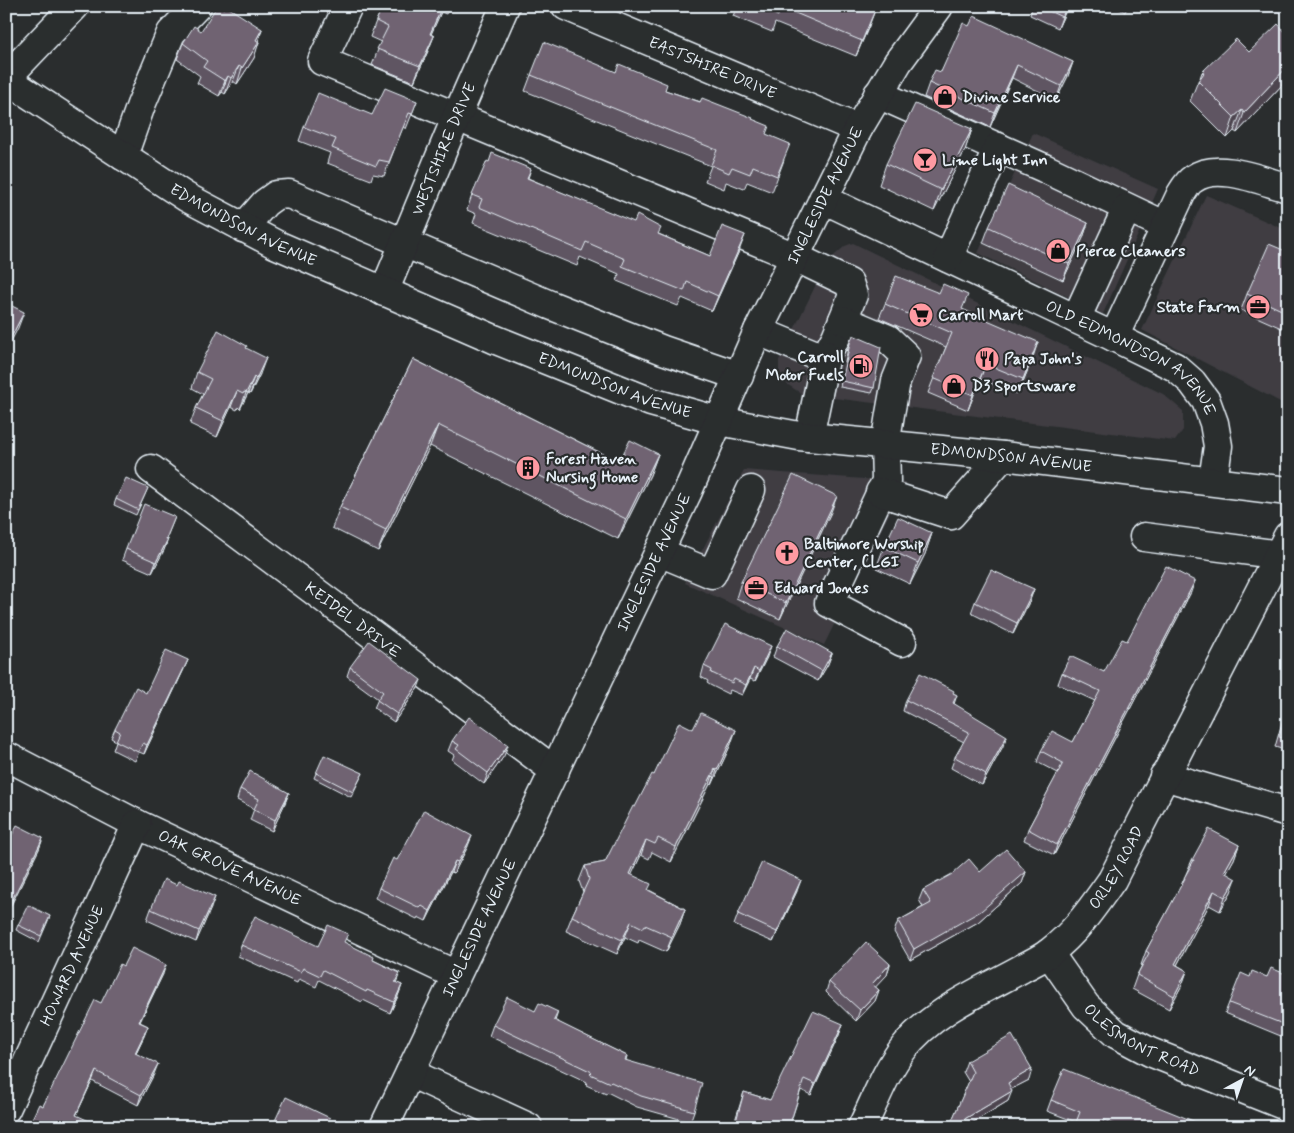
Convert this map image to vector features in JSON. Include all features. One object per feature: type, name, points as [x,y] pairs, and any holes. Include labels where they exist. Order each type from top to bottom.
[{"type":"street","points":[[6,78],[75,6]]},
{"type":"street","points":[[122,156],[171,33],[197,6]]},
{"type":"street","points":[[348,6],[322,61],[795,257],[849,283],[853,295],[826,354],[809,437]]},
{"type":"street","name":"WESTSHIRE DRIVE","points":[[384,292],[505,6]]},
{"type":"street","name":"EASTSHIRE DRIVE","points":[[566,6],[858,129]]},
{"type":"street","name":"INGLESIDE AVENUE","points":[[384,1127],[659,552],[758,331],[823,199],[878,94],[898,62],[939,6]]},
{"type":"street","name":"EDMONDSON AVENUE","points":[[6,78],[186,197],[243,228],[275,244],[494,339],[651,402],[719,421],[809,437],[1002,456],[1288,491]]},
{"type":"street","points":[[878,94],[998,147],[1166,226]]},
{"type":"street","points":[[948,258],[998,147]]},
{"type":"street","points":[[1114,337],[1181,194],[1192,179],[1218,170],[1288,188]]},
{"type":"street","points":[[243,228],[265,203],[276,195],[289,194],[593,322],[663,350],[738,376]]},
{"type":"street","name":"OLD EDMONDSON AVENUE","points":[[823,199],[1175,367],[1192,382],[1206,401],[1214,423],[1218,446],[1213,481]]},
{"type":"street","points":[[1076,319],[1127,208]]},
{"type":"street","points":[[843,320],[888,339],[906,356],[896,381],[885,445],[886,481],[829,603],[902,642]]},
{"type":"street","points":[[758,331],[814,354],[826,354]]},
{"type":"street","points":[[880,492],[952,515],[1002,456]]},
{"type":"street","name":"KEIDEL DRIVE","points":[[151,469],[555,771]]},
{"type":"street","points":[[659,552],[712,574],[751,490]]},
{"type":"street","points":[[1144,537],[1285,549]]},
{"type":"street","name":"ORLEY ROAD","points":[[862,1127],[885,1080],[903,1049],[924,1028],[952,1007],[1050,953],[1076,930],[1112,880],[1164,776],[1285,549]]},
{"type":"street","name":"OAK GROVE AVENUE","points":[[6,756],[137,824],[456,975]]},
{"type":"street","points":[[1164,776],[1288,812]]},
{"type":"street","name":"HOWARD AVENUE","points":[[6,1108],[137,824]]},
{"type":"street","name":"OLESMONT ROAD","points":[[1050,953],[1086,1006],[1116,1034],[1150,1052],[1288,1107]]},
{"type":"street","points":[[410,1073],[528,1127]]},
{"type":"shaded area","points":[[1033,133],[1158,189],[1103,314],[978,253]]},
{"type":"shaded area","points":[[1206,195],[1288,231],[1288,406],[1142,330]]},
{"type":"shaded area","points":[[853,243],[1163,394],[1183,411],[1183,430],[1175,441],[802,394],[779,379],[779,360],[827,262],[845,246]]},
{"type":"shaded area","points":[[744,470],[905,482],[824,645],[685,583]]},
{"type":"building","points":[[217,6],[224,9],[226,6],[262,29],[256,40],[259,42],[242,68],[239,66],[231,78],[228,76],[225,81],[203,67],[207,61],[183,43],[194,26],[201,31]]},
{"type":"building","points":[[383,6],[442,6],[430,34],[434,36],[420,66],[377,49],[388,27],[376,21]]},
{"type":"building","points":[[754,6],[865,6],[875,10],[862,41],[781,7],[778,16]]},
{"type":"building","points":[[1038,6],[1067,6],[1062,17]]},
{"type":"building","points":[[974,16],[1073,62],[1061,86],[1017,65],[995,113],[929,83],[935,70],[941,72],[963,23],[969,26]]},
{"type":"building","points":[[1278,24],[1288,35],[1288,66],[1244,113],[1242,110],[1234,117],[1198,81],[1204,73],[1202,72],[1236,39],[1249,52]]},
{"type":"building","points":[[544,42],[616,72],[619,64],[667,84],[665,90],[700,102],[702,98],[769,126],[766,134],[790,144],[777,176],[753,166],[750,174],[732,167],[729,173],[711,165],[717,150],[531,75]]},
{"type":"building","points":[[385,88],[417,101],[412,114],[409,113],[389,162],[379,160],[376,166],[332,148],[336,139],[304,127],[318,93],[372,115]]},
{"type":"building","name":"Lime Light Inn","points":[[915,104],[972,129],[941,190],[886,164]]},
{"type":"building","points":[[492,153],[531,169],[527,178],[634,222],[637,215],[661,228],[658,234],[710,256],[722,226],[745,235],[718,296],[687,282],[684,291],[622,266],[625,259],[586,242],[582,251],[479,207],[482,199],[472,195]]},
{"type":"building","points":[[1008,185],[1088,223],[1069,264],[989,227]]},
{"type":"building","points":[[1269,244],[1288,252],[1288,313],[1247,294]]},
{"type":"building","points":[[896,276],[939,293],[943,284],[968,295],[962,309],[1038,342],[1023,379],[986,364],[973,395],[933,378],[952,333],[885,304]]},
{"type":"building","points":[[6,303],[24,312],[6,347]]},
{"type":"building","points":[[218,330],[266,358],[256,379],[254,377],[246,393],[244,392],[243,394],[237,391],[223,421],[196,408],[211,379],[197,372]]},
{"type":"building","name":"Carroll Motor Fuels","points":[[853,335],[881,347],[874,388],[842,381]]},
{"type":"building","name":"Forest Haven Nursing Home","points":[[413,359],[619,462],[630,440],[658,454],[626,519],[438,425],[386,530],[340,507]]},
{"type":"building","points":[[793,475],[837,496],[786,603],[741,582]]},
{"type":"building","points":[[126,478],[148,488],[138,510],[116,499]]},
{"type":"building","points":[[144,504],[175,517],[166,539],[168,539],[156,562],[126,549]]},
{"type":"building","points":[[898,517],[932,533],[918,563],[884,547]]},
{"type":"building","points":[[1166,566],[1195,581],[1057,845],[1028,829],[1063,763],[1041,751],[1052,731],[1073,742],[1100,691],[1062,673],[1070,656],[1104,672],[1122,639],[1127,641]]},
{"type":"building","points":[[991,570],[1034,589],[1017,623],[975,602]]},
{"type":"building","points":[[725,624],[771,646],[759,671],[754,668],[746,685],[734,679],[732,683],[711,673],[712,670],[704,666]]},
{"type":"building","points":[[787,628],[832,653],[822,671],[777,646]]},
{"type":"building","points":[[369,641],[421,680],[397,714],[377,700],[383,692],[350,667]]},
{"type":"building","points":[[166,650],[188,660],[147,745],[143,743],[138,752],[116,741],[120,732],[115,729],[136,687],[146,693]]},
{"type":"building","points":[[920,673],[954,691],[953,693],[957,695],[953,703],[1007,736],[986,774],[955,757],[969,732],[906,700]]},
{"type":"building","points":[[1288,704],[1288,739],[1279,737]]},
{"type":"building","points":[[701,713],[736,730],[676,847],[658,838],[655,844],[646,840],[630,874],[651,884],[648,890],[685,909],[672,937],[645,925],[643,928],[631,922],[622,940],[572,916],[589,879],[585,866],[605,862],[633,806],[635,807],[652,774],[654,775],[679,722],[693,729]]},
{"type":"building","points":[[469,717],[508,745],[488,773],[456,749],[459,745],[452,741]]},
{"type":"building","points":[[324,755],[363,773],[353,792],[316,773]]},
{"type":"building","points":[[250,771],[289,793],[275,820],[254,809],[259,799],[240,789]]},
{"type":"building","points":[[424,810],[472,836],[458,862],[455,861],[430,911],[379,888],[393,858],[397,860]]},
{"type":"building","points":[[17,825],[43,838],[12,900],[6,897],[6,843]]},
{"type":"building","points":[[1209,829],[1239,845],[1224,872],[1236,879],[1225,897],[1214,891],[1175,964],[1187,971],[1174,996],[1137,975],[1149,953],[1146,951]]},
{"type":"building","points":[[1006,849],[1026,872],[981,911],[914,949],[898,921],[931,903],[923,890],[952,874],[969,859],[980,872]]},
{"type":"building","points":[[762,862],[801,880],[777,932],[738,914]]},
{"type":"building","points":[[164,879],[177,885],[179,881],[215,897],[199,931],[151,909]]},
{"type":"building","points":[[28,905],[50,916],[41,936],[18,925]]},
{"type":"building","points":[[255,916],[318,946],[328,925],[348,934],[344,942],[374,957],[373,960],[400,973],[395,982],[402,985],[394,1002],[367,990],[366,992],[323,970],[320,976],[303,968],[301,972],[241,945]]},
{"type":"building","points":[[866,942],[890,964],[872,984],[879,990],[860,1010],[829,982]]},
{"type":"building","points":[[132,948],[166,965],[139,1022],[148,1026],[135,1053],[158,1064],[141,1095],[96,1071],[76,1115],[102,1127],[28,1127],[39,1104],[43,1106],[95,1000],[101,1003],[120,964],[123,966]]},
{"type":"building","points":[[1271,968],[1288,975],[1288,1026],[1229,1003],[1241,973],[1250,977],[1252,971],[1267,977]]},
{"type":"building","points":[[507,997],[535,1011],[539,1003],[558,1012],[554,1020],[627,1056],[625,1060],[702,1083],[694,1111],[641,1096],[610,1083],[590,1074],[592,1072],[493,1025]]},
{"type":"building","points":[[813,1011],[843,1024],[815,1084],[804,1079],[789,1127],[742,1127],[735,1125],[744,1092],[770,1100]]},
{"type":"building","points":[[1012,1035],[1032,1069],[1008,1083],[1012,1091],[949,1127],[973,1072],[967,1061]]},
{"type":"building","points":[[1064,1069],[1208,1127],[1120,1127],[1104,1120],[1101,1127],[1080,1127],[1075,1125],[1080,1112],[1051,1100]]},
{"type":"building","points":[[286,1097],[330,1118],[328,1122],[334,1125],[333,1127],[272,1127]]},
{"type":"building","points":[[930,1123],[939,1127],[928,1127]]},
{"type":"place","name":"Divine Service","points":[[945,97]]},
{"type":"place","name":"Lime Light Inn","points":[[925,160]]},
{"type":"place","name":"Pierce Cleaners","points":[[1058,251]]},
{"type":"place","name":"State Farm","points":[[1258,307]]},
{"type":"place","name":"Carroll Mart","points":[[921,315]]},
{"type":"place","name":"Papa John's","points":[[987,359]]},
{"type":"place","name":"Carroll Motor Fuels","points":[[861,366]]},
{"type":"place","name":"D3 Sportsware","points":[[954,386]]},
{"type":"place","name":"Forest Haven Nursing Home","points":[[528,468]]},
{"type":"place","name":"Baltimore Worship Center, CLGI","points":[[787,553]]},
{"type":"place","name":"Edward Jones","points":[[756,588]]}]
